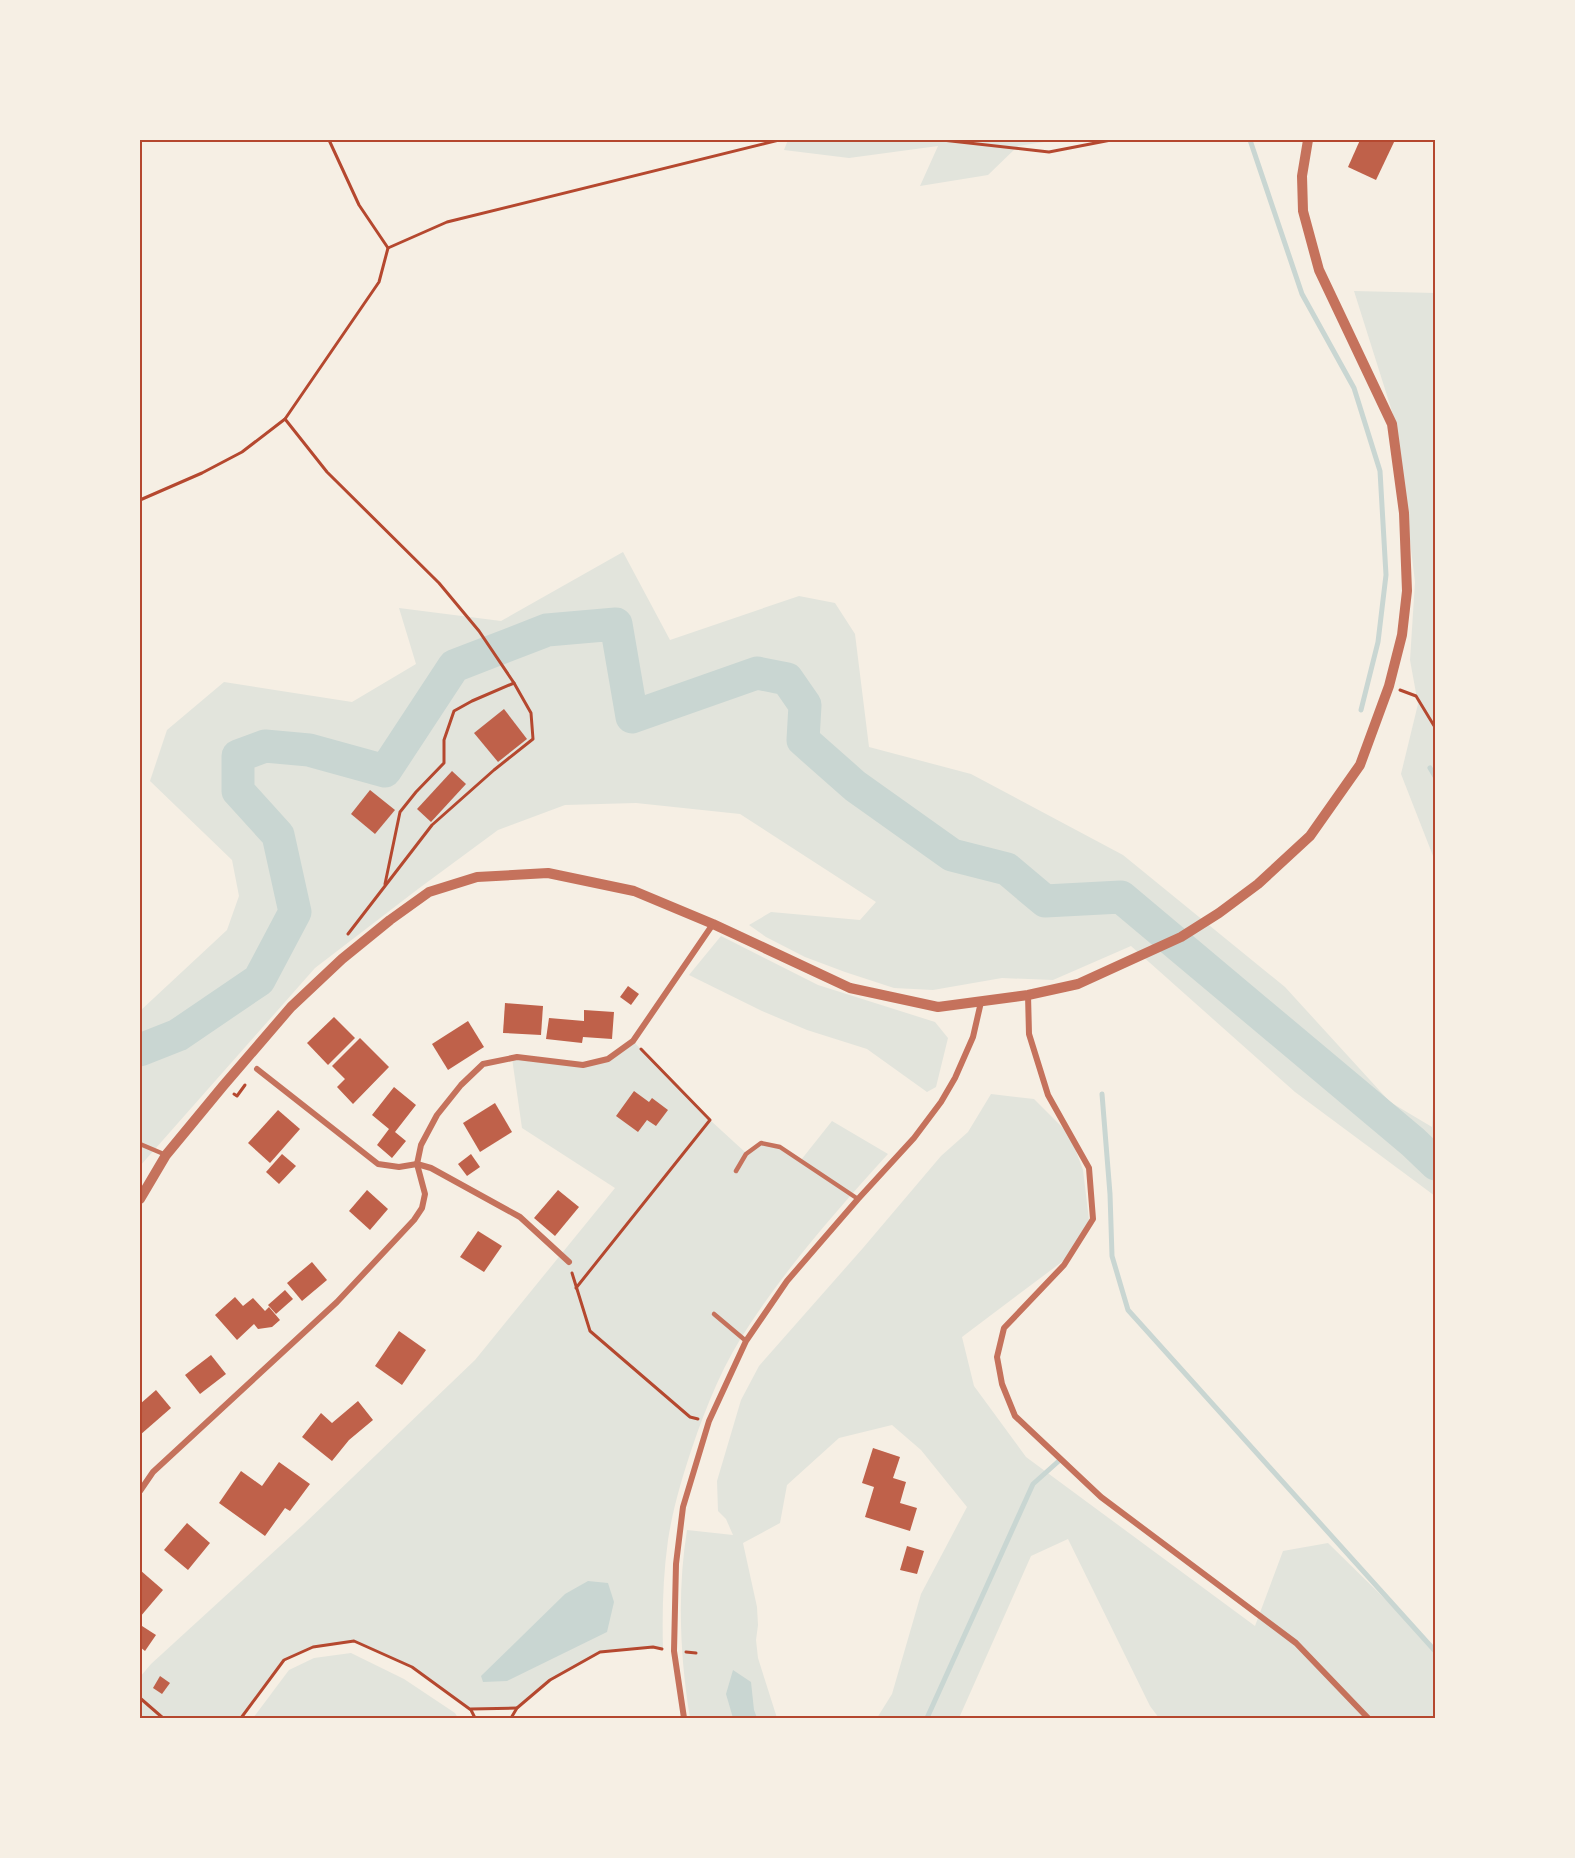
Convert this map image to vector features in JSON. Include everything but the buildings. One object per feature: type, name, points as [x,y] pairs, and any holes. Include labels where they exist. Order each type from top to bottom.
[{"type":"street","points":[[140,1199],[166,1155],[223,1086],[291,1007],[342,958],[429,892],[477,877],[548,873],[634,891],[712,924],[850,988],[938,1007],[1028,995],[1078,984],[1181,937],[1258,884],[1310,836],[1360,765],[1389,686],[1402,635],[1407,591],[1404,513],[1392,424],[1319,270],[1303,211],[1302,176],[1308,140]]},
{"type":"street","points":[[140,1491],[153,1472],[337,1302],[414,1220],[422,1208],[425,1194],[417,1164],[421,1145],[437,1115],[461,1084],[483,1064],[517,1057],[583,1065],[608,1059],[633,1041],[712,924]]},
{"type":"street","points":[[1028,995],[1029,1034],[1048,1095],[1089,1168],[1093,1219],[1064,1265],[1004,1328],[998,1357],[1002,1384],[1015,1416],[1101,1497],[1296,1643],[1368,1719]]},
{"type":"street","points":[[684,1719],[674,1651],[676,1564],[683,1507],[709,1421],[746,1341],[787,1281],[914,1138],[941,1102],[955,1078],[973,1037],[981,1002]]},
{"type":"street","points":[[257,1069],[378,1164],[399,1167],[417,1164],[431,1168],[520,1217],[569,1262]]},
{"type":"lane","points":[[736,1171],[746,1154],[761,1143],[780,1146],[858,1199]]},
{"type":"lane","points":[[140,1144],[166,1155]]},
{"type":"lane","points":[[714,1314],[746,1341]]},
{"type":"path","points":[[140,500],[202,473],[242,452],[285,419],[379,282],[388,248],[359,205],[329,140]]},
{"type":"path","points":[[388,248],[447,222],[779,140]]},
{"type":"path","points":[[942,140],[1049,152],[1111,140]]},
{"type":"path","points":[[285,419],[327,472],[439,583],[479,631],[531,713],[533,739],[432,825],[348,934]]},
{"type":"path","points":[[385,887],[400,812],[444,763],[444,740],[454,711],[514,683]]},
{"type":"path","points":[[1416,696],[1436,729]]},
{"type":"path","points":[[576,1288],[710,1120],[633,1041]]},
{"type":"path","points":[[569,1262],[590,1330],[690,1417],[709,1421]]},
{"type":"path","points":[[241,1719],[284,1660],[313,1647],[354,1641],[412,1667],[471,1710],[475,1719]]},
{"type":"path","points":[[511,1719],[517,1708],[550,1680],[600,1652],[653,1647]]},
{"type":"path","points":[[140,1698],[164,1719]]},
{"type":"path","points":[[471,1710],[517,1708]]},
{"type":"shaded area","points":[[788,140],[1057,140],[1018,146],[988,175],[920,186],[938,146],[849,158],[784,150]]},
{"type":"shaded area","points":[[1354,291],[1435,293],[1435,861],[1401,774],[1418,704],[1410,660],[1415,582],[1396,424]]},
{"type":"shaded area","points":[[623,552],[670,640],[799,596],[835,603],[855,634],[869,747],[971,774],[1123,855],[1285,987],[1390,1102],[1432,1127],[1435,1060],[1435,1196],[1295,1092],[1131,946],[1053,980],[1002,978],[933,990],[894,988],[805,957],[766,937],[749,925],[771,912],[860,920],[876,902],[740,814],[636,803],[565,805],[498,830],[315,968],[140,1166],[140,1011],[227,930],[239,896],[232,860],[150,781],[167,730],[224,682],[352,702],[416,664],[399,608],[501,621]]},
{"type":"shaded area","points":[[721,936],[818,985],[935,1022],[948,1038],[936,1087],[927,1092],[867,1049],[807,1030],[689,975]]},
{"type":"shaded area","points":[[633,1041],[710,1120],[746,1153],[761,1143],[780,1147],[801,1160],[832,1121],[888,1154],[833,1215],[765,1301],[732,1353],[717,1384],[688,1459],[670,1528],[664,1581],[663,1649],[653,1647],[600,1652],[550,1680],[517,1708],[469,1708],[412,1667],[354,1641],[313,1647],[284,1660],[241,1718],[140,1718],[140,1677],[151,1664],[303,1525],[475,1360],[615,1188],[522,1128],[512,1058],[583,1065],[608,1059]]},
{"type":"shaded area","points":[[991,1094],[1034,1099],[1070,1135],[1083,1170],[1089,1220],[1067,1258],[962,1337],[974,1386],[1026,1457],[1255,1626],[1283,1551],[1328,1543],[1435,1648],[1435,1718],[1159,1718],[1150,1706],[1068,1539],[1031,1556],[959,1718],[877,1718],[892,1694],[921,1594],[967,1507],[921,1450],[892,1425],[839,1438],[787,1485],[780,1523],[743,1543],[757,1607],[758,1658],[777,1718],[690,1718],[681,1624],[682,1577],[687,1530],[733,1535],[726,1519],[718,1511],[717,1481],[741,1400],[759,1366],[941,1156],[968,1132]]},
{"type":"shaded area","points":[[588,1581],[608,1583],[614,1602],[607,1632],[507,1681],[483,1682],[481,1676],[565,1594]]},
{"type":"shaded area","points":[[351,1653],[404,1679],[455,1713],[458,1718],[253,1718],[289,1670],[314,1658]]},
{"type":"shaded area","points":[[733,1670],[751,1682],[757,1718],[733,1718],[726,1694]]},
{"type":"waterway","points":[[1250,140],[1302,294],[1354,388],[1380,471],[1386,575],[1378,642],[1361,710]]},
{"type":"waterway","points":[[140,1050],[178,1035],[259,980],[295,912],[278,835],[238,791],[238,756],[265,746],[309,750],[385,771],[454,666],[547,630],[616,624],[632,717],[757,673],[787,679],[805,705],[803,740],[855,786],[952,855],[1007,869],[1045,901],[1121,897],[1413,1142],[1436,1164]]},
{"type":"waterway","points":[[1430,768],[1436,778]]},
{"type":"waterway","points":[[1102,1094],[1110,1194],[1112,1256],[1128,1310],[1436,1652]]},
{"type":"waterway","points":[[927,1718],[1033,1484],[1061,1459]]}]
